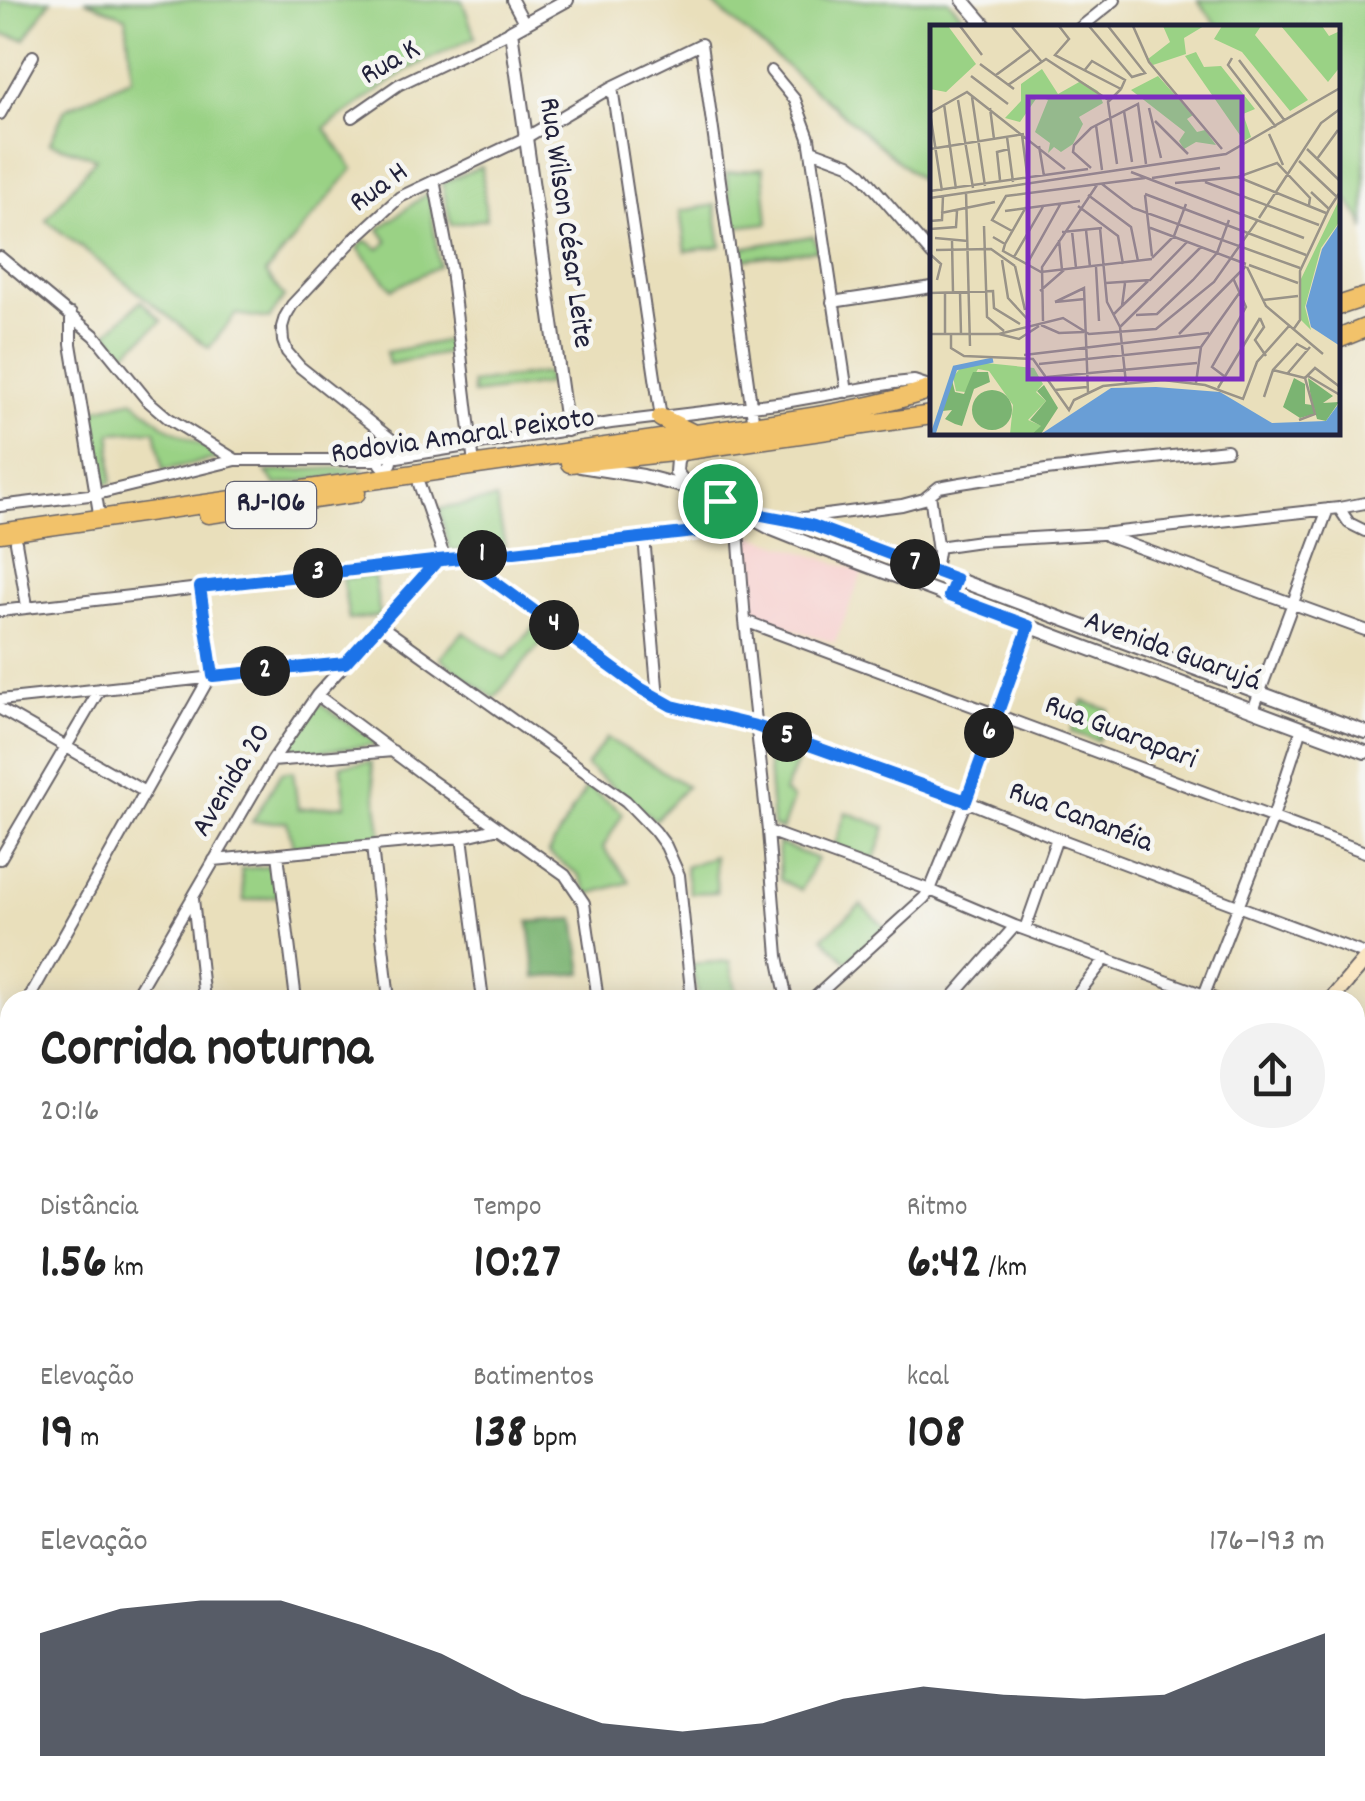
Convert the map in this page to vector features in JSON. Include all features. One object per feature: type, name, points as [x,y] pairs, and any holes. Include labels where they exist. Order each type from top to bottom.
[{"type":"highway","points":[[1340,305],[1365,297]]},
{"type":"highway","name":"Rodovia Amaral Peixoto","points":[[5,540],[100,518],[393,467],[474,464],[754,426],[849,412],[928,391]]},
{"type":"highway","name":"Rodovia Amaral Peixoto","points":[[5,540],[393,467],[564,464],[930,415]]},
{"type":"highway","points":[[661,418],[695,434]]},
{"type":"main road","points":[[1339,990],[1365,957]]},
{"type":"street","points":[[512,0],[518,28]]},
{"type":"street","name":"Rua K","points":[[352,118],[398,85],[567,0]]},
{"type":"street","points":[[963,0],[984,25]]},
{"type":"street","points":[[1084,25],[1115,0]]},
{"type":"street","name":"Rua Wilson César Leite","points":[[518,28],[527,137],[567,430]]},
{"type":"street","name":"Rua H","points":[[393,467],[396,444],[300,367],[287,352],[282,327],[292,305],[400,197],[527,137],[612,87],[700,44],[752,406]]},
{"type":"street","points":[[0,114],[33,56]]},
{"type":"street","points":[[771,71],[795,100],[804,122],[847,392]]},
{"type":"street","points":[[612,87],[661,418]]},
{"type":"street","points":[[810,150],[849,164],[862,174],[930,253]]},
{"type":"street","points":[[434,180],[451,270],[474,464]]},
{"type":"street","points":[[0,257],[95,336],[147,400],[168,418],[236,460]]},
{"type":"street","points":[[832,302],[930,287]]},
{"type":"street","points":[[72,314],[70,344],[100,518]]},
{"type":"street","points":[[0,506],[97,494],[236,460],[393,467],[471,445],[567,430],[914,381],[928,391]]},
{"type":"street","points":[[752,406],[754,426]]},
{"type":"street","points":[[791,519],[902,505],[920,501],[943,486],[1226,450]]},
{"type":"street","points":[[682,451],[676,472],[689,488]]},
{"type":"street","name":"Avenida Guarujá","points":[[564,464],[643,476],[689,488],[822,549],[1365,752]]},
{"type":"street","points":[[393,467],[442,560]]},
{"type":"street","points":[[930,494],[938,546],[935,571]]},
{"type":"street","points":[[712,530],[720,501]]},
{"type":"street","points":[[938,546],[1151,529],[1365,503]]},
{"type":"street","points":[[1333,509],[1348,523],[1365,531]]},
{"type":"street","points":[[1253,710],[1291,603],[1333,509]]},
{"type":"street","points":[[743,514],[738,530],[745,621],[778,956],[785,990]]},
{"type":"street","name":"Avenida Guarujá","points":[[743,514],[791,519],[828,531],[1365,732]]},
{"type":"street","points":[[822,549],[837,514]]},
{"type":"street","points":[[1149,551],[1151,529]]},
{"type":"street","points":[[0,610],[644,537],[738,530]]},
{"type":"street","points":[[1101,534],[1365,630]]},
{"type":"street","points":[[644,537],[658,698]]},
{"type":"street","points":[[5,540],[28,606]]},
{"type":"street","name":"Rua Cananéia","points":[[469,557],[477,569],[672,706],[756,726],[966,801],[1365,957]]},
{"type":"street","name":"Avenida 20","points":[[140,990],[272,762],[317,695],[442,560]]},
{"type":"street","points":[[949,596],[956,579]]},
{"type":"street","points":[[34,990],[211,677],[200,587]]},
{"type":"street","name":"Rua Guarapari","points":[[745,621],[1365,852]]},
{"type":"street","points":[[380,625],[626,801],[655,830],[679,875],[691,990]]},
{"type":"street","points":[[823,990],[930,890],[1029,626]]},
{"type":"street","points":[[0,700],[345,663]]},
{"type":"street","points":[[0,859],[100,689]]},
{"type":"street","points":[[317,695],[565,875],[584,903],[597,990]]},
{"type":"street","points":[[0,710],[145,792]]},
{"type":"street","points":[[1205,990],[1273,817],[1302,728]]},
{"type":"street","points":[[272,762],[393,751]]},
{"type":"street","points":[[214,860],[462,837],[499,828]]},
{"type":"street","points":[[768,831],[1185,990]]},
{"type":"street","points":[[462,837],[482,990]]},
{"type":"street","points":[[960,990],[1020,927],[1057,838]]},
{"type":"street","points":[[372,846],[387,990]]},
{"type":"street","points":[[278,854],[295,990]]},
{"type":"street","points":[[193,899],[203,990]]},
{"type":"street","points":[[1081,990],[1106,958]]},
{"type":"shaded area","points":[[748,534],[863,572],[835,643],[756,617],[745,561]]},
{"type":"green space","points":[[0,0],[51,0],[25,39],[0,34]]},
{"type":"green space","points":[[85,0],[462,0],[475,37],[406,71],[325,128],[353,169],[266,273],[284,297],[269,319],[236,314],[209,348],[46,220],[96,158],[50,143],[65,109],[132,78],[126,17]]},
{"type":"green space","points":[[708,0],[948,0],[971,25],[930,25],[930,188]]},
{"type":"green space","points":[[1198,0],[1365,0],[1365,230],[1340,191],[1340,25],[1217,25]]},
{"type":"green space","points":[[482,166],[486,219],[451,225],[442,183]]},
{"type":"green space","points":[[763,168],[768,223],[733,227],[726,173]]},
{"type":"green space","points":[[429,192],[439,266],[392,289],[358,248],[365,240],[379,249],[388,242],[379,229]]},
{"type":"green space","points":[[715,205],[721,246],[686,251],[680,211]]},
{"type":"green space","points":[[813,236],[818,250],[742,259],[740,248]]},
{"type":"green space","points":[[141,301],[162,321],[124,354],[107,333]]},
{"type":"green space","points":[[450,340],[453,352],[389,364],[386,352]]},
{"type":"green space","points":[[546,373],[548,384],[473,394],[472,383]]},
{"type":"green space","points":[[133,400],[165,426],[224,457],[163,470],[155,430],[111,433],[112,482],[102,485],[88,411]]},
{"type":"green space","points":[[363,467],[363,472],[276,485],[266,472]]},
{"type":"green space","points":[[496,499],[505,546],[450,551],[439,509]]},
{"type":"green space","points":[[374,576],[380,616],[349,620],[342,578]]},
{"type":"green space","points":[[535,626],[547,636],[494,698],[440,658],[463,632],[505,659]]},
{"type":"green space","points":[[1083,701],[1109,710],[1098,741],[1071,732]]},
{"type":"green space","points":[[319,703],[375,741],[375,745],[285,755]]},
{"type":"green space","points":[[607,738],[687,786],[655,820],[586,766]]},
{"type":"green space","points":[[766,742],[801,752],[784,792],[793,799],[782,830],[773,826]]},
{"type":"green space","points":[[371,762],[382,838],[293,846],[287,822],[252,822],[281,773],[293,771],[298,809],[346,805],[341,765]]},
{"type":"green space","points":[[587,786],[623,813],[603,848],[630,882],[589,894],[579,875],[548,853]]},
{"type":"green space","points":[[846,812],[886,827],[875,859],[834,848]]},
{"type":"green space","points":[[778,843],[817,859],[801,890],[780,880]]},
{"type":"green space","points":[[714,856],[717,892],[690,893],[685,867]]},
{"type":"green space","points":[[274,866],[278,896],[244,901],[241,869]]},
{"type":"green space","points":[[861,905],[886,928],[847,962],[823,937]]},
{"type":"green space","points":[[575,919],[583,973],[536,978],[529,922]]},
{"type":"green space","points":[[730,961],[736,990],[697,990],[691,964]]},
{"type":"route","points":[[720,501],[712,530],[438,560],[345,663],[213,676],[200,587],[469,557],[477,569],[640,688],[672,706],[756,726],[966,801],[1029,626],[949,596],[956,579],[814,526],[739,511],[720,501]]}]
